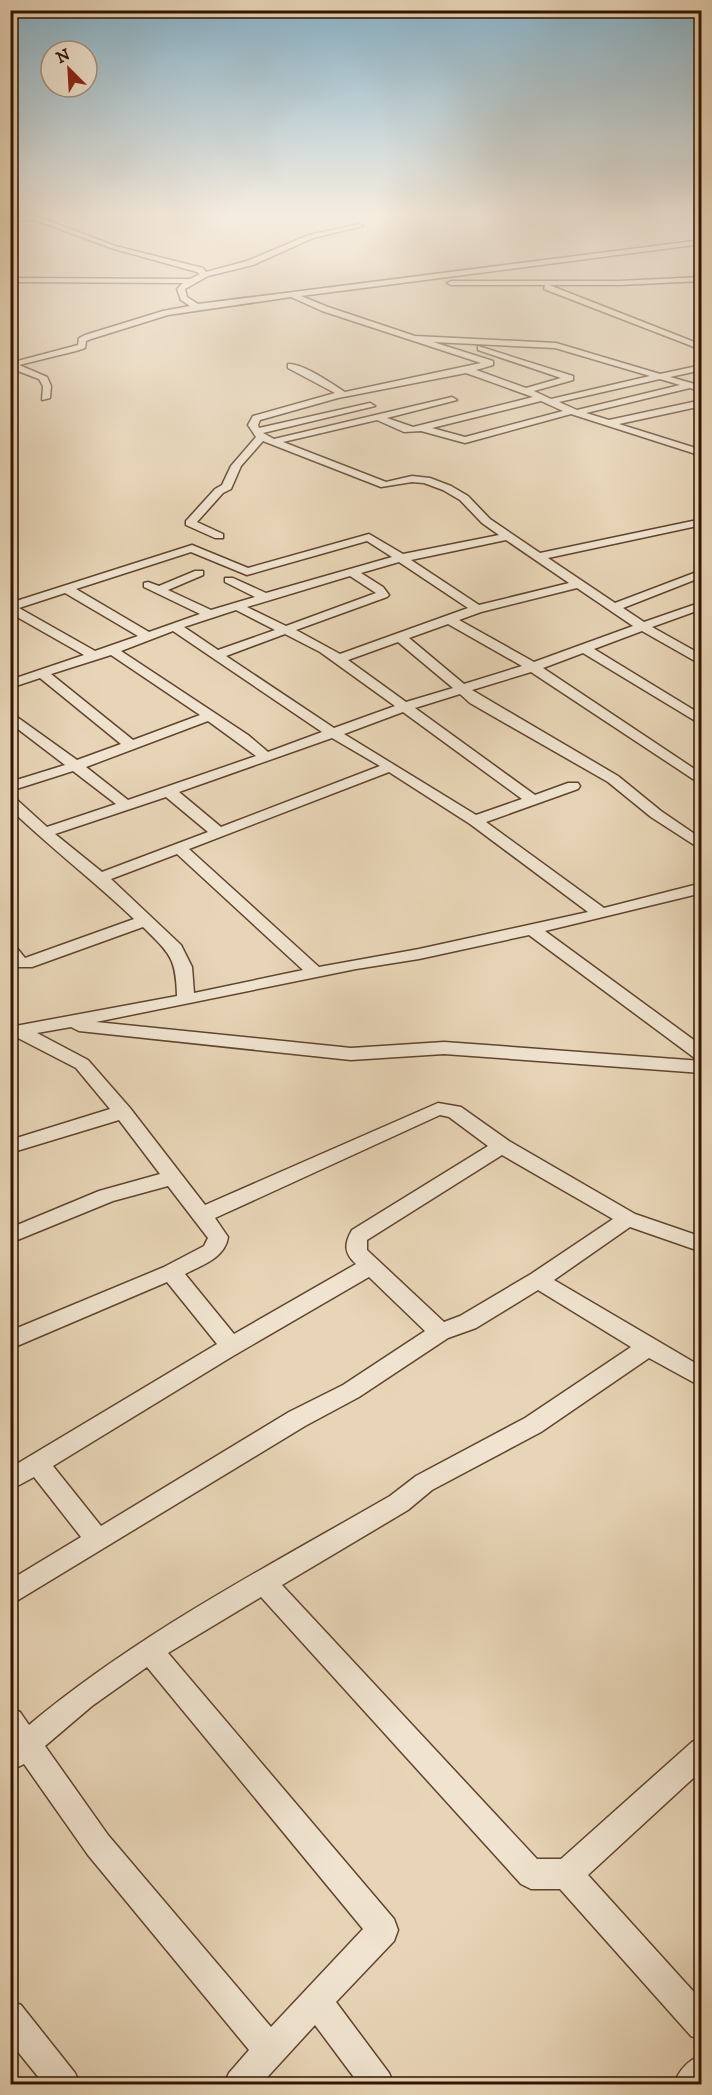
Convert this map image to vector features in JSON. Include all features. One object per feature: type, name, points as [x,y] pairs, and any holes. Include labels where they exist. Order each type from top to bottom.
[{"type":"street","points":[[11,366],[21,361],[74,349],[82,346],[82,340],[88,337],[172,312]]},
{"type":"street","points":[[333,312],[490,363],[467,370],[341,396],[256,418],[253,425],[263,437],[385,485],[412,479],[426,480],[447,488],[464,498],[486,521],[578,584],[641,626],[702,662]]},
{"type":"street","points":[[610,312],[702,348]]},
{"type":"street","points":[[411,338],[556,346],[702,389]]},
{"type":"street","points":[[457,340],[570,378],[526,391]]},
{"type":"street","points":[[453,351],[475,346]]},
{"type":"street","points":[[11,366],[43,377],[47,386],[45,398]]},
{"type":"street","points":[[291,366],[331,386],[342,393],[341,396]]},
{"type":"street","points":[[378,417],[407,430],[421,428],[483,411],[702,367]]},
{"type":"street","points":[[467,370],[607,424],[702,453]]},
{"type":"street","points":[[407,383],[483,411],[517,427]]},
{"type":"street","points":[[421,428],[460,440],[473,439],[574,412],[691,386]]},
{"type":"street","points":[[387,387],[404,394]]},
{"type":"street","points":[[341,396],[375,406],[389,414]]},
{"type":"street","points":[[263,437],[378,417],[452,400]]},
{"type":"street","points":[[607,424],[702,403]]},
{"type":"street","points":[[219,536],[190,523],[219,491],[227,487],[230,476],[244,454],[263,437],[375,406]]},
{"type":"street","points":[[680,448],[702,440]]},
{"type":"street","points":[[540,556],[702,522]]},
{"type":"street","points":[[10,684],[266,597],[402,558],[508,536]]},
{"type":"street","points":[[10,607],[192,548],[247,572],[369,537],[477,609]]},
{"type":"street","points":[[199,573],[153,587],[211,615]]},
{"type":"street","points":[[216,655],[383,595],[379,589],[352,573]]},
{"type":"street","points":[[615,607],[702,573]]},
{"type":"street","points":[[229,580],[266,597]]},
{"type":"street","points":[[339,659],[477,609],[578,584]]},
{"type":"street","points":[[67,589],[147,636]]},
{"type":"street","points":[[45,833],[266,757],[331,732],[533,667],[702,605]]},
{"type":"street","points":[[10,607],[94,656]]},
{"type":"street","points":[[239,607],[324,649],[533,800]]},
{"type":"street","points":[[449,619],[533,667],[702,781]]},
{"type":"street","points":[[175,627],[331,732],[390,766],[475,821],[602,914]]},
{"type":"street","points":[[399,637],[463,690],[516,725],[613,779],[656,814],[702,846]]},
{"type":"street","points":[[583,648],[702,721]]},
{"type":"street","points":[[112,650],[243,738],[266,757]]},
{"type":"street","points":[[43,674],[131,745]]},
{"type":"street","points":[[10,716],[125,804]]},
{"type":"street","points":[[10,787],[75,766],[209,716]]},
{"type":"street","points":[[100,878],[390,766]]},
{"type":"street","points":[[475,821],[573,786]]},
{"type":"street","points":[[167,790],[219,833]]},
{"type":"street","points":[[10,801],[100,878],[182,959],[185,970],[186,1000]]},
{"type":"street","points":[[180,849],[316,973]]},
{"type":"street","points":[[14,1032],[419,954],[602,914],[702,888]]},
{"type":"street","points":[[10,951],[19,962],[26,963],[145,921]]},
{"type":"street","points":[[532,929],[702,1055]]},
{"type":"street","points":[[57,1024],[351,1054],[444,1047],[702,1067]]},
{"type":"street","points":[[10,1341],[171,1272],[211,1251],[218,1237],[123,1112],[82,1064],[14,1032]]},
{"type":"street","points":[[200,1216],[438,1109],[454,1111],[502,1146],[628,1219],[702,1245]]},
{"type":"street","points":[[10,1148],[123,1112]]},
{"type":"street","points":[[440,1332],[357,1253],[355,1244],[359,1235],[502,1146]]},
{"type":"street","points":[[10,1236],[106,1196],[171,1178]]},
{"type":"street","points":[[10,1594],[297,1419],[351,1391],[440,1332],[468,1322],[538,1280],[628,1219]]},
{"type":"street","points":[[10,1480],[370,1266]]},
{"type":"street","points":[[171,1272],[231,1346],[227,1349]]},
{"type":"street","points":[[538,1280],[702,1378]]},
{"type":"street","points":[[20,1751],[82,1696],[149,1650],[399,1503],[424,1483],[533,1425],[648,1347]]},
{"type":"street","points":[[37,1463],[98,1540]]},
{"type":"street","points":[[264,1583],[531,1874],[567,1874],[701,1754]]},
{"type":"street","points":[[149,1650],[383,1930],[240,2085]]},
{"type":"street","points":[[10,1721],[20,1751],[270,2051]]},
{"type":"street","points":[[567,1874],[702,2025]]},
{"type":"street","points":[[316,2001],[378,2085]]},
{"type":"street","points":[[10,2016],[64,2085]]},
{"type":"street","points":[[690,2085],[702,2071]]}]
